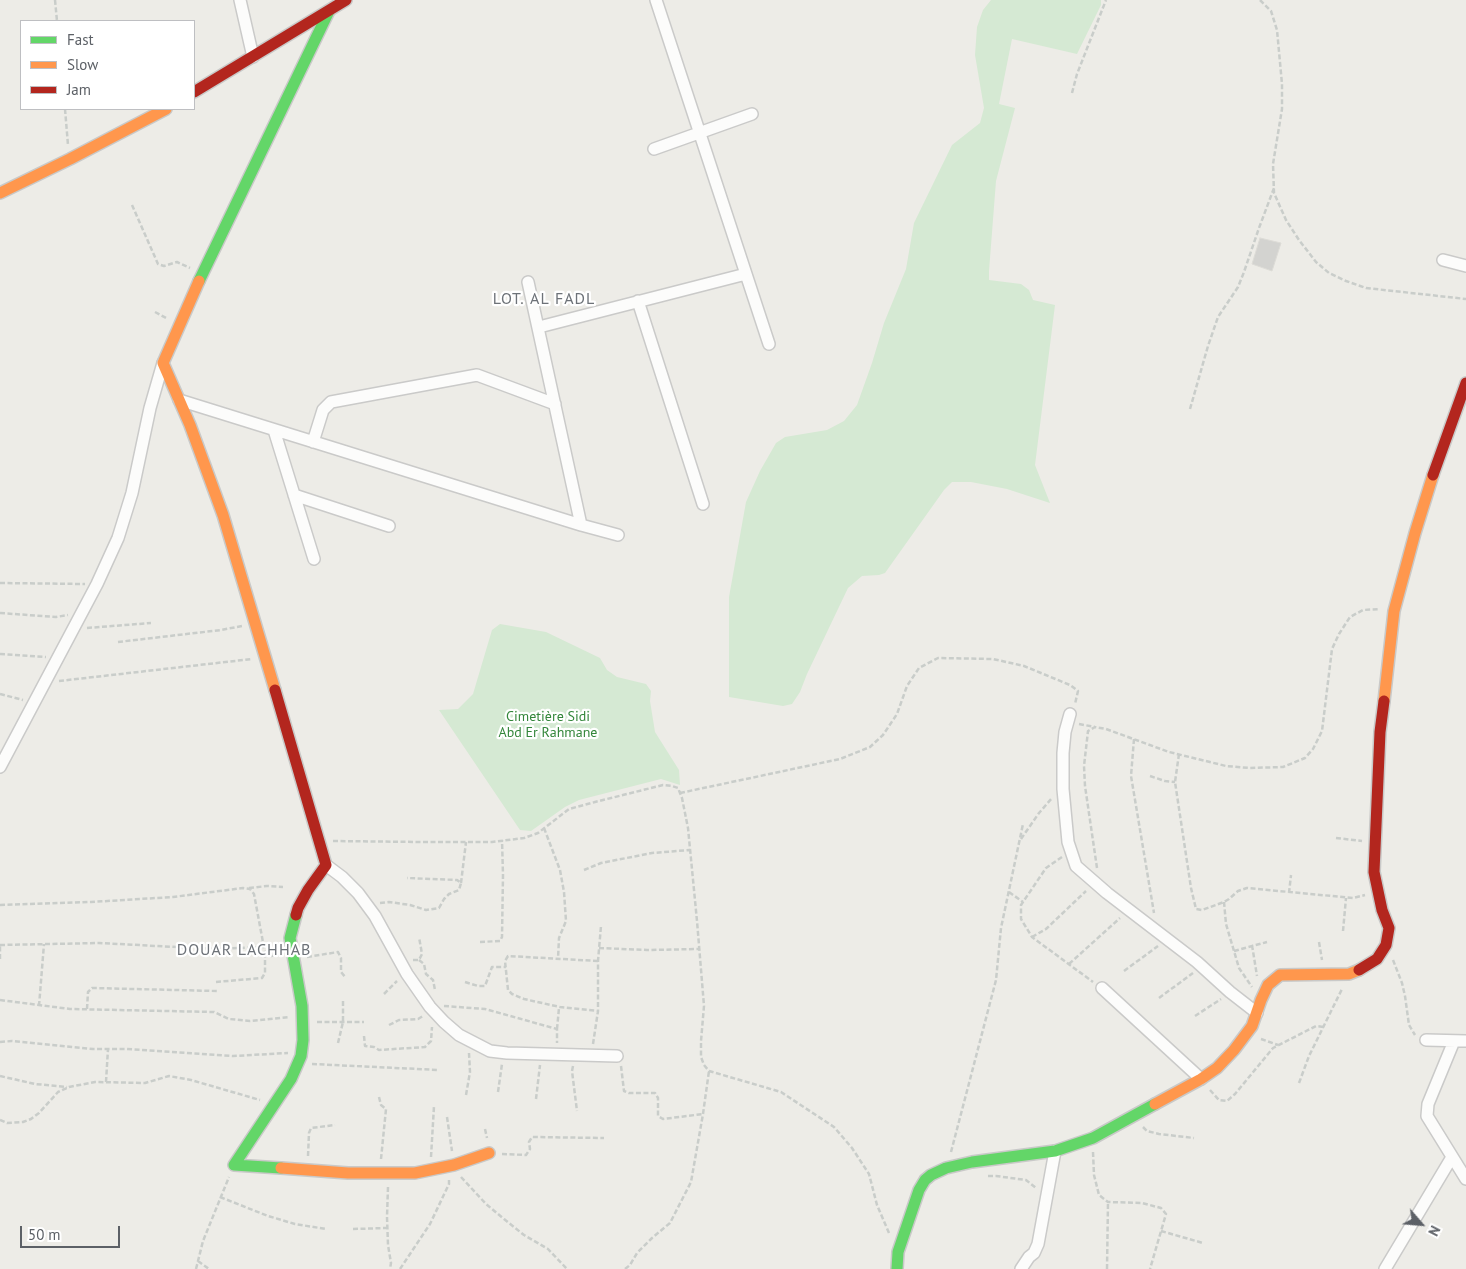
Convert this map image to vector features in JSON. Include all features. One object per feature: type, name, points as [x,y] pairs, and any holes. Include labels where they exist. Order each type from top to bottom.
[{"type":"street","points":[[240,0],[253,58]]},
{"type":"street","points":[[195,91],[346,0]]},
{"type":"street","points":[[656,0],[769,344]]},
{"type":"street","points":[[0,767],[97,584],[118,538],[132,493],[150,408],[164,363],[202,274],[329,12]]},
{"type":"street","points":[[0,193],[164,110]]},
{"type":"street","points":[[654,149],[752,114]]},
{"type":"street","points":[[1443,260],[1466,266]]},
{"type":"street","points":[[539,327],[746,274]]},
{"type":"street","points":[[528,282],[581,525]]},
{"type":"street","points":[[638,301],[703,504]]},
{"type":"street","points":[[164,363],[190,425],[223,515],[326,865],[342,877],[358,893],[375,916],[407,974],[430,1007],[449,1026],[468,1040],[490,1051],[617,1056]]},
{"type":"street","points":[[313,442],[323,410],[331,402],[477,375],[555,404]]},
{"type":"street","points":[[897,1269],[898,1252],[919,1190],[925,1180],[931,1175],[946,1168],[972,1162],[1055,1151],[1093,1138],[1201,1080],[1217,1068],[1252,1026],[1268,985],[1280,975],[1349,974],[1362,969],[1377,959],[1386,945],[1389,928],[1382,910],[1374,872],[1380,732],[1396,606],[1418,524],[1466,383]]},
{"type":"street","points":[[179,400],[618,536]]},
{"type":"street","points":[[274,430],[314,559]]},
{"type":"street","points":[[294,495],[389,526]]},
{"type":"street","points":[[1069,718],[1062,753],[1063,789],[1068,842],[1076,866],[1097,885],[1202,966],[1230,992],[1257,1013]]},
{"type":"street","points":[[326,865],[298,908],[290,938],[302,1006],[303,1040],[300,1058],[291,1079],[234,1165],[307,1170],[415,1173],[452,1166],[489,1153]]},
{"type":"street","points":[[1102,988],[1201,1080]]},
{"type":"street","points":[[1426,1040],[1460,1041],[1428,1104],[1427,1116],[1466,1179]]},
{"type":"street","points":[[1021,1269],[1036,1249],[1055,1151]]},
{"type":"street","points":[[1385,1269],[1452,1157]]},
{"type":"path","points":[[55,0],[57,20]]},
{"type":"path","points":[[1072,93],[1077,74],[1090,39],[1103,12],[1106,0]]},
{"type":"path","points":[[1260,0],[1271,11],[1277,30],[1282,84],[1282,109],[1273,164],[1274,193],[1286,220],[1298,240],[1316,262],[1329,273],[1366,288],[1466,299]]},
{"type":"path","points":[[65,110],[70,159]]},
{"type":"path","points":[[1190,409],[1218,317],[1238,286],[1274,187]]},
{"type":"path","points":[[132,205],[158,264],[164,266],[177,262],[202,274]]},
{"type":"path","points":[[0,583],[97,584]]},
{"type":"path","points":[[680,793],[840,759],[870,747],[883,735],[897,714],[907,686],[919,668],[938,658],[993,659],[1024,666],[1070,685],[1078,691],[1076,703],[1069,718],[1179,754],[1226,766],[1250,768],[1283,767],[1305,758],[1313,749],[1322,731],[1332,649],[1350,617],[1363,610],[1396,606]]},
{"type":"path","points":[[0,613],[56,617],[81,613]]},
{"type":"path","points":[[73,629],[151,623]]},
{"type":"path","points":[[118,642],[256,624]]},
{"type":"path","points":[[0,654],[58,658]]},
{"type":"path","points":[[45,683],[266,657]]},
{"type":"path","points":[[0,694],[34,704]]},
{"type":"path","points":[[1032,937],[1046,929],[1097,885],[1084,766],[1088,732],[1095,727]]},
{"type":"path","points":[[1124,971],[1162,935],[1138,826],[1131,776],[1134,739]]},
{"type":"path","points":[[1179,754],[1175,782],[1191,888],[1196,909],[1202,910],[1229,900],[1238,891],[1246,888],[1346,898],[1360,897],[1378,890]]},
{"type":"path","points":[[1150,776],[1165,782],[1175,782]]},
{"type":"path","points":[[319,840],[466,842],[524,838],[538,833],[569,810],[664,785],[678,788],[688,828],[700,949],[704,1006],[701,1057],[704,1065],[709,1071],[781,1092],[834,1128],[852,1148],[868,1174],[877,1205],[898,1252]]},
{"type":"path","points":[[1020,841],[1039,813],[1063,789]]},
{"type":"path","points":[[946,1168],[996,980],[1001,928],[1023,824]]},
{"type":"path","points":[[544,828],[560,870],[564,892],[566,921],[559,938],[558,959]]},
{"type":"path","points":[[1336,838],[1376,842]]},
{"type":"path","points":[[480,942],[500,942],[502,937],[502,840]]},
{"type":"path","points":[[366,904],[388,902],[410,905],[426,910],[439,908],[444,898],[459,890],[466,842]]},
{"type":"path","points":[[584,870],[600,864],[652,853],[690,850]]},
{"type":"path","points":[[1071,850],[1046,868],[1021,905],[1021,919],[1032,937],[1102,988]]},
{"type":"path","points":[[1289,893],[1291,875]]},
{"type":"path","points":[[406,878],[457,880],[461,883]]},
{"type":"path","points":[[0,905],[173,897],[267,886],[283,888]]},
{"type":"path","points":[[216,982],[262,978],[265,973],[265,953],[253,891],[243,888]]},
{"type":"path","points":[[1009,892],[1023,902]]},
{"type":"path","points":[[1343,932],[1346,898]]},
{"type":"path","points":[[1224,902],[1226,924],[1239,968],[1261,1000]]},
{"type":"path","points":[[1069,964],[1129,910]]},
{"type":"path","points":[[592,1055],[598,1010],[598,961],[601,926]]},
{"type":"path","points":[[419,937],[422,954],[419,960]]},
{"type":"path","points":[[1234,951],[1267,942]]},
{"type":"path","points":[[0,959],[0,945],[99,943],[215,949],[264,947]]},
{"type":"path","points":[[39,1006],[44,944]]},
{"type":"path","points":[[1386,945],[1406,996],[1409,1026],[1415,1036],[1426,1040]]},
{"type":"path","points":[[1252,946],[1257,977],[1252,986]]},
{"type":"path","points":[[599,948],[647,950],[700,949]]},
{"type":"path","points":[[265,953],[271,956],[293,956],[338,952],[341,958],[341,972],[346,978]]},
{"type":"path","points":[[598,961],[508,956],[505,961],[508,990],[512,994],[524,999],[560,1007],[598,1010]]},
{"type":"path","points":[[399,959],[419,960],[424,964],[426,974],[433,980],[435,990]]},
{"type":"path","points":[[1159,998],[1202,966]]},
{"type":"path","points":[[464,982],[485,986],[492,967],[506,967]]},
{"type":"path","points":[[384,994],[395,982],[407,974]]},
{"type":"path","points":[[1299,1083],[1309,1056],[1349,974]]},
{"type":"path","points":[[87,1009],[88,992],[92,988],[217,991]]},
{"type":"path","points":[[1195,1016],[1230,992]]},
{"type":"path","points":[[0,1000],[39,1006],[87,1009],[214,1012],[229,1019],[250,1021],[303,1019],[364,1022]]},
{"type":"path","points":[[338,1043],[343,1022],[343,1000]]},
{"type":"path","points":[[389,1025],[399,1020],[418,1019],[430,1007],[485,1009],[557,1028]]},
{"type":"path","points":[[364,1036],[365,1046],[380,1050],[425,1047],[431,1040],[430,1007]]},
{"type":"path","points":[[556,1054],[560,1007]]},
{"type":"path","points":[[1201,1080],[1218,1100],[1227,1101],[1273,1048],[1316,1026],[1324,1027]]},
{"type":"path","points":[[1247,1033],[1278,1045]]},
{"type":"path","points":[[466,1095],[470,1072],[468,1040]]},
{"type":"path","points":[[0,1042],[232,1056],[300,1058],[439,1070]]},
{"type":"path","points":[[106,1083],[108,1049]]},
{"type":"path","points":[[498,1092],[503,1052]]},
{"type":"path","points":[[536,1099],[541,1054]]},
{"type":"path","points":[[576,1055],[572,1071],[577,1111]]},
{"type":"path","points":[[617,1056],[620,1059],[624,1091],[629,1093],[654,1093],[658,1098],[658,1116],[662,1119],[703,1114]]},
{"type":"path","points":[[625,1269],[630,1265],[637,1253],[670,1223],[691,1182],[709,1071]]},
{"type":"path","points":[[0,1076],[35,1084],[69,1087]]},
{"type":"path","points":[[0,1120],[7,1123],[23,1122],[31,1119],[58,1092],[69,1087],[95,1082],[145,1084],[165,1077],[175,1076],[274,1104]]},
{"type":"path","points":[[379,1096],[380,1106],[386,1109],[385,1173],[390,1269]]},
{"type":"path","points":[[430,1170],[434,1106]]},
{"type":"path","points":[[1135,1115],[1147,1131],[1194,1138]]},
{"type":"path","points":[[400,1269],[430,1224],[449,1184],[452,1166],[447,1117]]},
{"type":"path","points":[[307,1170],[309,1133],[312,1128],[335,1126]]},
{"type":"path","points":[[489,1153],[526,1156],[530,1149],[529,1142],[532,1137],[604,1138]]},
{"type":"path","points":[[1093,1138],[1094,1175],[1099,1195],[1108,1202],[1142,1203],[1162,1208],[1166,1214],[1150,1269]]},
{"type":"path","points":[[196,1269],[203,1241],[234,1165]]},
{"type":"path","points":[[452,1166],[486,1204],[524,1235],[548,1249],[567,1269]]},
{"type":"path","points":[[988,1176],[1026,1180],[1047,1197]]},
{"type":"path","points":[[220,1197],[268,1216],[295,1224],[326,1229]]},
{"type":"path","points":[[1107,1269],[1108,1202]]},
{"type":"path","points":[[352,1228],[387,1228]]},
{"type":"path","points":[[1161,1231],[1203,1243]]},
{"type":"path","points":[[198,1261],[209,1269]]},
{"type":"green space","points":[[991,0],[1101,0],[1101,5],[1077,54],[1012,39],[999,104],[1015,108],[996,181],[989,280],[1021,284],[1029,290],[1033,300],[1055,305],[1035,465],[1050,503],[1007,489],[971,482],[952,482],[944,490],[885,573],[862,576],[848,588],[800,692],[792,704],[783,706],[729,697],[729,597],[746,502],[760,471],[776,443],[785,437],[827,430],[844,421],[857,405],[884,323],[906,269],[914,223],[952,145],[980,123],[984,108],[975,55],[977,27],[983,10]]},
{"type":"green space","name":"Cimetière Sidi Abd Er Rahmane","points":[[500,624],[546,632],[600,658],[607,670],[617,677],[646,684],[651,691],[650,701],[655,732],[679,770],[680,785],[661,779],[579,800],[565,807],[531,831],[520,830],[439,710],[458,709],[473,694],[492,630]]},
{"type":"building","points":[[1260,238],[1281,243],[1272,271],[1252,264]]},
{"type":"traffic: fast","points":[[199,281],[329,11]]},
{"type":"traffic: fast","points":[[281,1168],[234,1165],[291,1079],[301,1056],[303,1040],[302,1006],[290,938],[296,915]]},
{"type":"traffic: fast","points":[[897,1269],[898,1252],[919,1190],[925,1180],[931,1175],[946,1168],[972,1162],[1055,1151],[1093,1138],[1155,1104]]},
{"type":"traffic: slow","points":[[0,193],[164,110]]},
{"type":"traffic: slow","points":[[199,281],[163,363],[190,425],[223,515],[275,690]]},
{"type":"traffic: slow","points":[[1384,701],[1394,611],[1433,475]]},
{"type":"traffic: slow","points":[[1155,1104],[1217,1068],[1234,1050],[1252,1026],[1268,985],[1280,975],[1349,974],[1359,970]]},
{"type":"traffic: slow","points":[[281,1168],[348,1173],[415,1173],[454,1165],[489,1153]]},
{"type":"traffic: jam","points":[[195,91],[346,0]]},
{"type":"traffic: jam","points":[[1433,475],[1466,383]]},
{"type":"traffic: jam","points":[[275,690],[326,865],[308,890],[296,915]]},
{"type":"traffic: jam","points":[[1359,970],[1377,959],[1386,945],[1389,928],[1382,910],[1374,872],[1380,732],[1384,701]]},
{"type":"district","name":"LOT. AL FADL","points":[[544,299]]},
{"type":"district","name":"DOUAR LACHHAB","points":[[244,950]]}]
